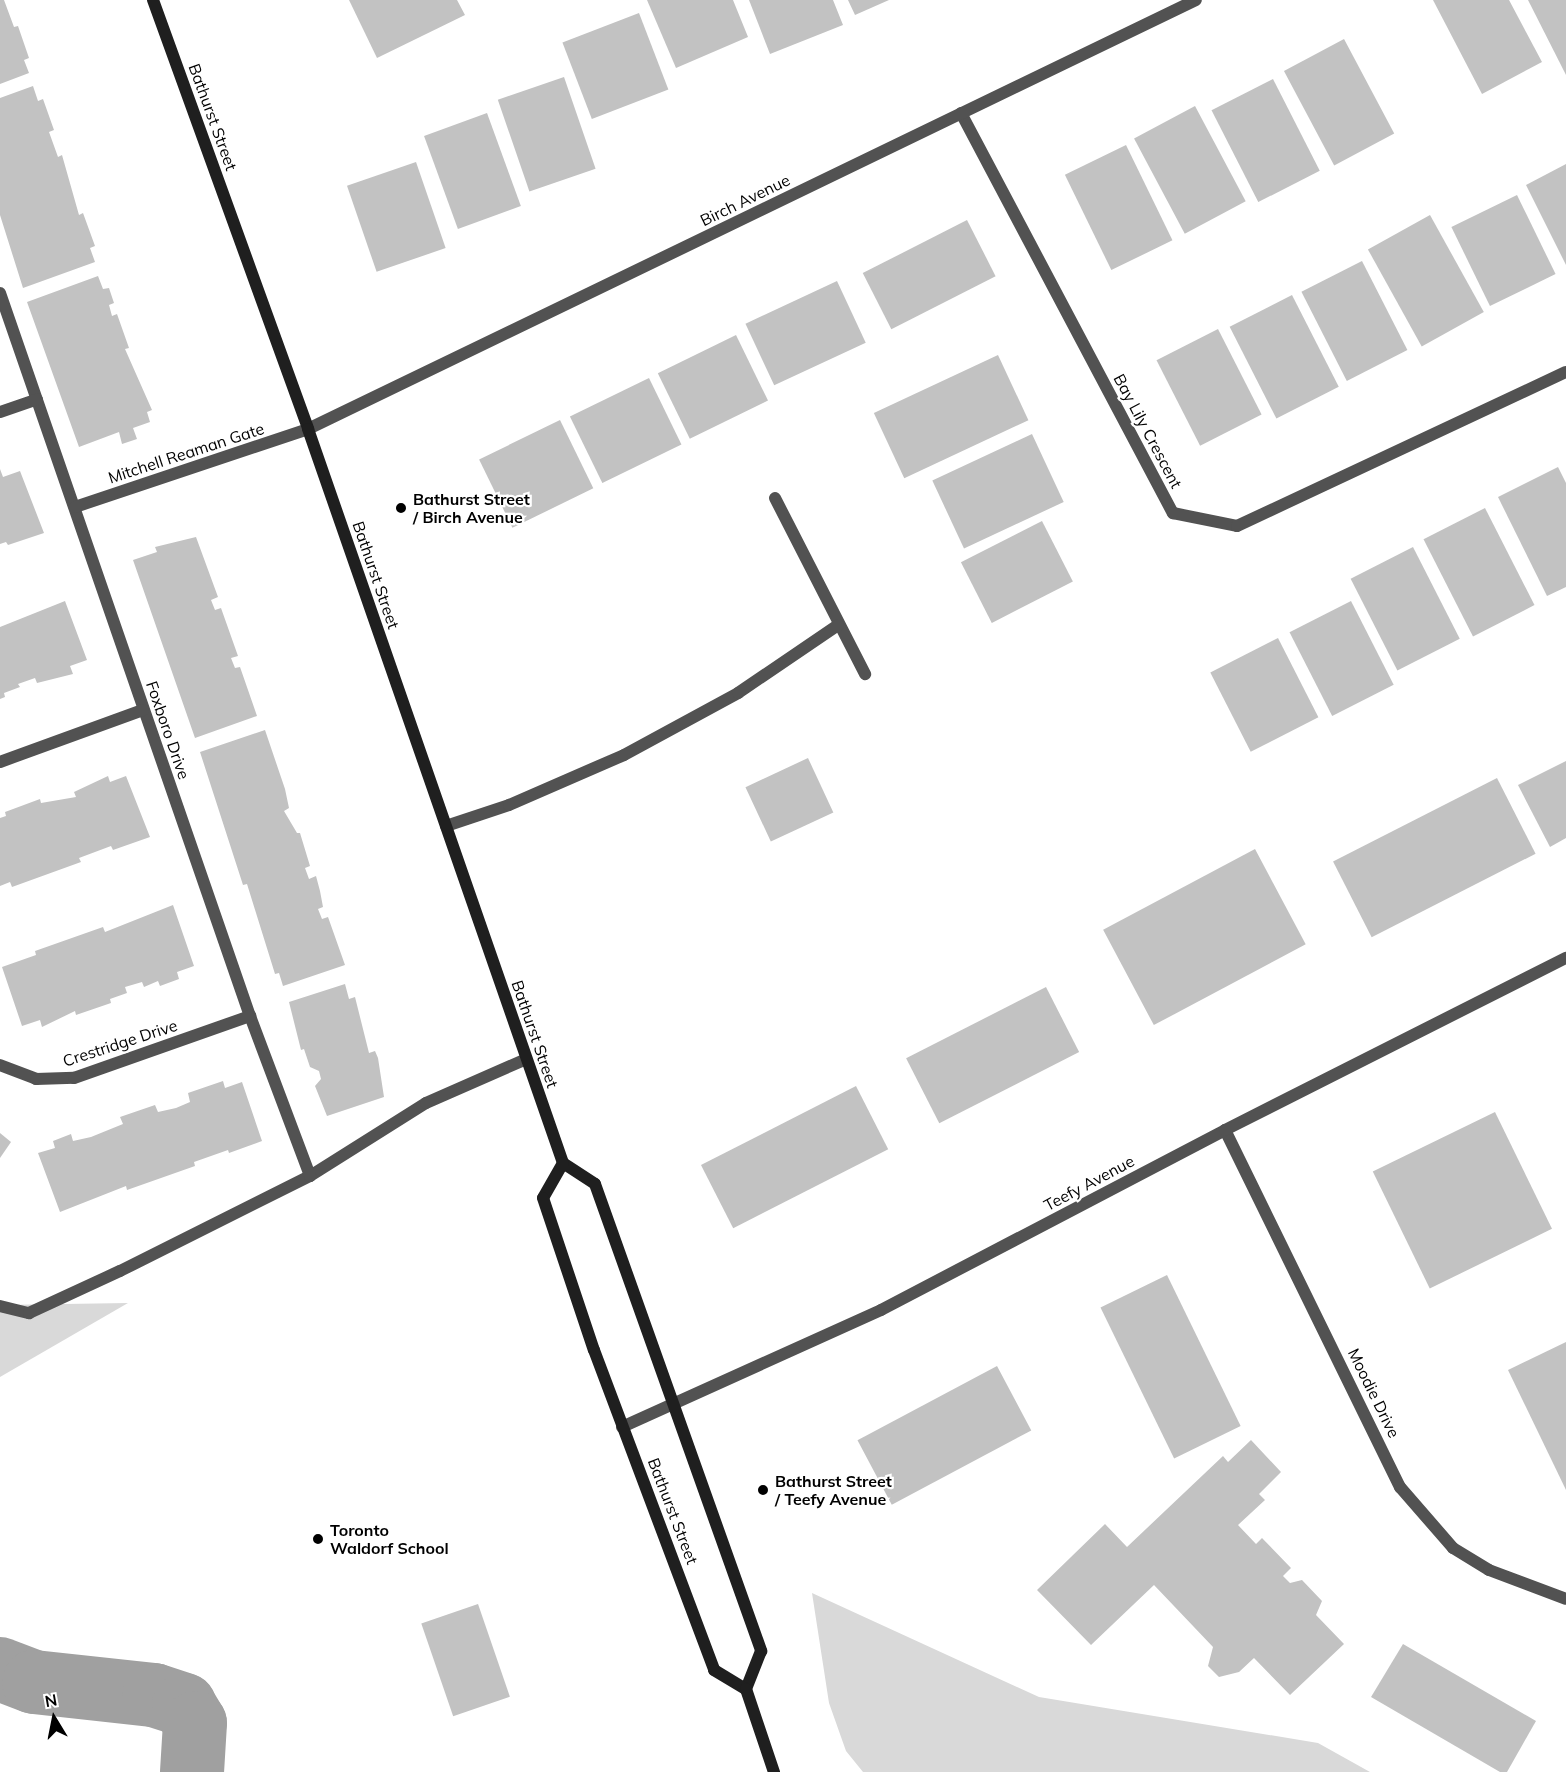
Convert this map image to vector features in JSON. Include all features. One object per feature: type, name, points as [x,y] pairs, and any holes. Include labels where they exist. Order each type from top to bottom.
[{"type":"main road","name":"Bathurst Street","points":[[153,0],[308,429],[563,1163],[595,1184],[671,1405],[761,1651],[746,1689],[714,1670],[622,1427],[543,1198],[563,1163]]},
{"type":"main road","points":[[746,1689],[774,1772]]},
{"type":"street","name":"Birch Avenue","points":[[308,429],[1196,0]]},
{"type":"street","name":"Bay Lily Crescent","points":[[961,114],[1173,513],[1237,526],[1566,372]]},
{"type":"street","name":"Foxboro Drive","points":[[0,293],[250,1016],[310,1176]]},
{"type":"street","points":[[0,412],[37,399]]},
{"type":"street","name":"Mitchell Reaman Gate","points":[[75,507],[308,429]]},
{"type":"street","points":[[775,498],[865,674]]},
{"type":"street","points":[[446,826],[509,805],[624,756],[738,693],[838,625]]},
{"type":"street","points":[[0,762],[143,710]]},
{"type":"street","name":"Teefy Avenue","points":[[622,1427],[881,1310],[1225,1130],[1566,958]]},
{"type":"street","name":"Crestridge Drive","points":[[0,1065],[36,1079],[75,1078],[250,1016]]},
{"type":"street","points":[[0,1306],[29,1313],[310,1176],[426,1103],[526,1059]]},
{"type":"street","name":"Moodie Drive","points":[[1225,1130],[1400,1486],[1453,1548],[1489,1570],[1566,1599]]},
{"type":"shaded area","points":[[128,1303],[0,1377],[0,1305]]},
{"type":"shaded area","points":[[812,1593],[1039,1697],[1318,1743],[1370,1772],[863,1772],[846,1751],[829,1703]]},
{"type":"shaded area","points":[[26,1658],[45,1676],[78,1678],[97,1668],[198,1691],[210,1725],[201,1772],[182,1772],[189,1742],[177,1712],[0,1695],[0,1672],[10,1671]]},
{"type":"building","points":[[0,0],[4,0],[14,27],[18,26],[29,58],[24,60],[29,73],[0,84]]},
{"type":"building","points":[[349,0],[457,0],[465,15],[377,58]]},
{"type":"building","points":[[647,0],[733,0],[748,37],[676,68]]},
{"type":"building","points":[[749,0],[833,0],[843,25],[770,54]]},
{"type":"building","points":[[848,0],[889,0],[855,15]]},
{"type":"building","points":[[1433,0],[1509,0],[1542,62],[1482,94]]},
{"type":"building","points":[[1528,0],[1566,0],[1566,75]]},
{"type":"building","points":[[639,13],[668,90],[592,119],[562,42]]},
{"type":"building","points":[[1344,39],[1394,133],[1334,165],[1284,71]]},
{"type":"building","points":[[564,77],[596,169],[529,192],[498,100]]},
{"type":"building","points":[[1273,79],[1320,171],[1258,202],[1212,110]]},
{"type":"building","points":[[33,86],[38,101],[43,99],[54,130],[49,132],[58,157],[62,155],[79,215],[83,213],[95,246],[90,248],[95,262],[23,288],[0,215],[0,98]]},
{"type":"building","points":[[1195,106],[1246,201],[1185,234],[1134,138]]},
{"type":"building","points":[[487,113],[521,206],[458,229],[424,136]]},
{"type":"building","points":[[1126,145],[1172,240],[1111,270],[1065,175]]},
{"type":"building","points":[[416,162],[446,248],[377,272],[347,186]]},
{"type":"building","points":[[1566,164],[1566,265],[1526,185]]},
{"type":"building","points":[[1517,195],[1556,274],[1490,306],[1451,227]]},
{"type":"building","points":[[1430,215],[1484,312],[1422,347],[1368,249]]},
{"type":"building","points":[[967,220],[996,276],[891,329],[863,273]]},
{"type":"building","points":[[1362,261],[1407,350],[1347,381],[1301,292]]},
{"type":"building","points":[[98,276],[103,289],[109,288],[114,303],[109,305],[112,316],[117,314],[129,348],[125,349],[152,410],[147,412],[150,422],[133,428],[137,439],[122,444],[119,432],[79,447],[27,302]]},
{"type":"building","points":[[837,281],[866,343],[774,385],[745,324]]},
{"type":"building","points":[[1292,295],[1339,387],[1276,419],[1230,327]]},
{"type":"building","points":[[1218,329],[1262,415],[1200,446],[1157,360]]},
{"type":"building","points":[[736,335],[768,401],[690,439],[658,373]]},
{"type":"building","points":[[998,355],[1028,420],[904,478],[874,413]]},
{"type":"building","points":[[649,378],[681,445],[602,483],[570,417]]},
{"type":"building","points":[[560,420],[593,488],[512,528],[479,459]]},
{"type":"building","points":[[1032,434],[1064,502],[964,548],[932,480]]},
{"type":"building","points":[[1558,467],[1566,483],[1566,587],[1547,596],[1498,497]]},
{"type":"building","points":[[0,469],[3,477],[20,471],[44,533],[8,545],[6,542],[0,544]]},
{"type":"building","points":[[1485,508],[1534,605],[1473,636],[1424,539]]},
{"type":"building","points":[[1042,521],[1073,582],[992,623],[961,562]]},
{"type":"building","points":[[196,537],[218,597],[211,600],[215,610],[221,608],[238,656],[231,658],[235,668],[240,667],[257,716],[195,738],[133,560],[157,552],[155,547]]},
{"type":"building","points":[[1413,547],[1460,639],[1397,671],[1351,579]]},
{"type":"building","points":[[65,601],[87,660],[70,666],[73,674],[37,683],[35,678],[18,684],[20,687],[4,693],[5,697],[0,699],[0,627]]},
{"type":"building","points":[[1351,601],[1394,685],[1332,716],[1290,632]]},
{"type":"building","points":[[1278,638],[1318,717],[1251,752],[1210,673]]},
{"type":"building","points":[[265,730],[285,789],[289,808],[284,811],[297,833],[300,833],[310,866],[305,868],[309,879],[316,876],[320,891],[323,907],[318,909],[322,919],[328,917],[345,965],[283,986],[279,973],[275,974],[247,884],[243,885],[200,752]]},
{"type":"building","points":[[808,758],[833,812],[771,842],[745,787]]},
{"type":"building","points":[[1566,761],[1566,838],[1550,847],[1518,785]]},
{"type":"building","points":[[108,776],[110,782],[126,776],[150,837],[113,850],[111,846],[79,858],[81,862],[12,887],[10,882],[0,886],[0,818],[6,816],[5,812],[40,799],[41,803],[76,797],[74,792]]},
{"type":"building","points":[[1497,778],[1536,854],[1372,937],[1333,862]]},
{"type":"building","points":[[1255,849],[1306,944],[1154,1025],[1103,930]]},
{"type":"building","points":[[173,905],[194,966],[177,972],[179,979],[160,986],[158,981],[144,987],[142,982],[125,987],[127,993],[110,999],[111,1003],[76,1015],[75,1011],[42,1027],[40,1020],[22,1026],[2,967],[36,955],[35,951],[103,927],[105,932]]},
{"type":"building","points":[[345,984],[349,999],[355,997],[369,1053],[375,1051],[378,1058],[384,1097],[327,1116],[315,1086],[321,1079],[319,1071],[310,1067],[304,1049],[301,1050],[289,1002]]},
{"type":"building","points":[[1046,987],[1079,1052],[939,1123],[906,1058]]},
{"type":"building","points":[[223,1081],[225,1088],[242,1082],[262,1141],[229,1153],[228,1150],[194,1162],[195,1166],[127,1190],[126,1186],[60,1212],[38,1153],[55,1148],[53,1141],[71,1134],[73,1141],[91,1137],[123,1124],[120,1117],[155,1105],[158,1112],[176,1108],[190,1102],[188,1093]]},
{"type":"building","points":[[856,1086],[888,1149],[733,1228],[701,1165]]},
{"type":"building","points":[[1495,1112],[1552,1229],[1430,1288],[1373,1172]]},
{"type":"building","points":[[0,1133],[11,1142],[0,1158]]},
{"type":"building","points":[[1167,1275],[1241,1426],[1174,1458],[1100,1307]]},
{"type":"building","points":[[1566,1342],[1566,1490],[1508,1370]]},
{"type":"building","points":[[997,1366],[1031,1430],[892,1505],[857,1440]]},
{"type":"building","points":[[1251,1440],[1281,1472],[1259,1494],[1265,1500],[1238,1525],[1256,1544],[1262,1538],[1291,1568],[1283,1576],[1290,1583],[1302,1580],[1322,1601],[1316,1615],[1344,1644],[1290,1695],[1254,1658],[1239,1672],[1219,1677],[1208,1666],[1213,1647],[1154,1585],[1091,1645],[1037,1590],[1105,1524],[1127,1547],[1223,1456],[1228,1462]]},
{"type":"building","points":[[478,1604],[510,1697],[453,1716],[421,1624]]},
{"type":"building","points":[[1403,1644],[1536,1721],[1507,1772],[1500,1772],[1371,1697]]},
{"type":"waterway","points":[[0,1669],[34,1682],[154,1695],[184,1705],[195,1723],[192,1772]]},
{"type":"place","name":"Bathurst Street / Birch Avenue","points":[[401,508]]},
{"type":"place","name":"Bathurst Street / Teefy Avenue","points":[[763,1490]]},
{"type":"place","name":"Toronto Waldorf School","points":[[318,1539]]}]
